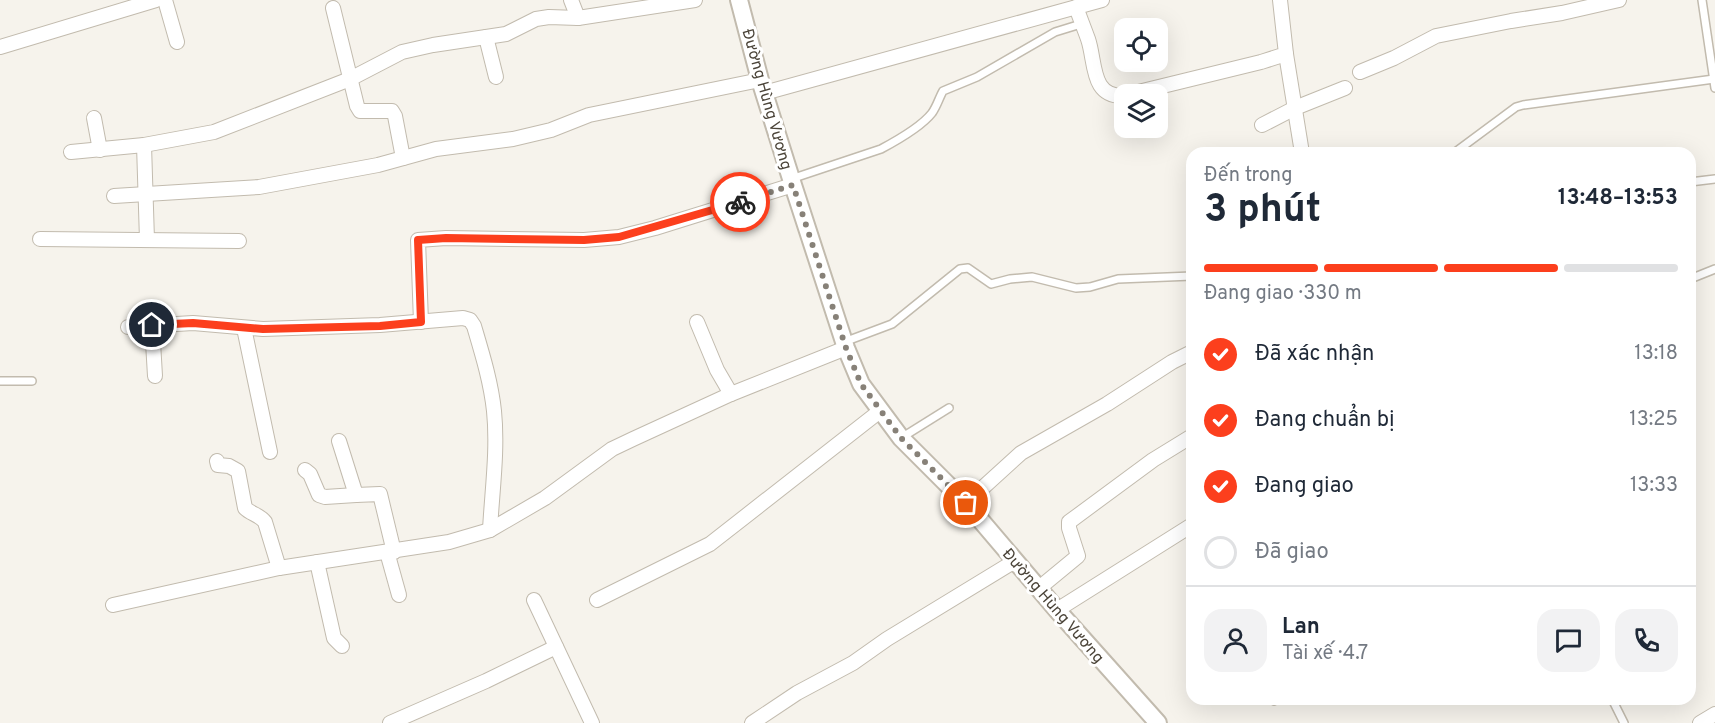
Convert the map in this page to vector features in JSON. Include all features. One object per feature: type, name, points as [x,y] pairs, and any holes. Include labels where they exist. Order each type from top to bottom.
[{"type":"street","points":[[0,47],[156,0]]},
{"type":"street","points":[[165,0],[177,42]]},
{"type":"street","points":[[571,0],[578,18]]},
{"type":"street","points":[[71,153],[144,145],[214,132],[350,79],[402,52],[506,34],[536,18],[578,18],[695,0]]},
{"type":"street","name":"Đường Hùng Vương","points":[[739,0],[762,87],[792,182],[845,345],[861,384],[901,438],[966,503],[1038,589],[1158,723]]},
{"type":"street","points":[[114,196],[259,187],[378,165],[436,148],[513,139],[551,130],[590,115],[762,87],[1102,0]]},
{"type":"street","points":[[1280,0],[1301,147]]},
{"type":"street","points":[[1360,72],[1394,58],[1436,36],[1510,21],[1562,14],[1619,0]]},
{"type":"street","points":[[1076,7],[1088,40],[1099,85],[1107,94],[1114,95]]},
{"type":"street","points":[[333,8],[360,111],[387,110],[394,114],[403,158]]},
{"type":"street","points":[[486,37],[496,77]]},
{"type":"street","points":[[1168,85],[1286,54]]},
{"type":"street","points":[[1262,124],[1345,88]]},
{"type":"street","points":[[93,118],[100,150]]},
{"type":"street","points":[[144,145],[147,240]]},
{"type":"street","points":[[421,322],[418,240],[446,238],[584,240],[619,237],[655,228],[792,182]]},
{"type":"street","points":[[40,239],[239,241]]},
{"type":"street","points":[[129,327],[193,323],[263,329],[380,326],[463,318],[470,320],[474,326],[488,374],[494,409],[496,439],[490,530]]},
{"type":"street","points":[[698,322],[717,370],[731,394]]},
{"type":"street","points":[[152,325],[155,376]]},
{"type":"street","points":[[244,328],[270,452]]},
{"type":"street","points":[[113,605],[279,568],[449,542],[490,530],[545,498],[612,449],[845,345]]},
{"type":"street","points":[[966,503],[1021,453],[1186,355]]},
{"type":"street","points":[[597,600],[710,544],[880,411]]},
{"type":"street","points":[[1038,589],[1078,556],[1069,522],[1153,460],[1186,440]]},
{"type":"street","points":[[339,441],[356,495]]},
{"type":"street","points":[[217,461],[218,465],[229,466],[238,471],[245,508],[261,517],[265,522],[279,568]]},
{"type":"street","points":[[305,470],[310,474],[319,495],[325,497],[380,494],[399,595]]},
{"type":"street","points":[[1057,610],[1186,529]]},
{"type":"street","points":[[752,723],[797,693],[853,663],[887,639],[1015,561]]},
{"type":"street","points":[[316,562],[334,638],[342,646]]},
{"type":"street","points":[[534,600],[592,723]]},
{"type":"street","points":[[390,723],[556,647]]},
{"type":"lane","points":[[1702,0],[1715,88]]},
{"type":"lane","points":[[792,182],[881,149],[928,118],[943,91],[977,77],[1055,32],[1081,24]]},
{"type":"lane","points":[[1462,147],[1516,107],[1523,105],[1714,79]]},
{"type":"lane","points":[[1696,181],[1715,179]]},
{"type":"lane","points":[[845,345],[892,324],[960,269],[968,268],[991,284],[1032,276],[1076,288],[1090,287],[1118,279],[1186,276]]},
{"type":"lane","points":[[1696,277],[1715,269]]},
{"type":"lane","points":[[0,381],[32,381]]},
{"type":"lane","points":[[901,438],[949,408]]},
{"type":"lane","points":[[1615,705],[1624,723]]},
{"type":"way so far","points":[[740,202],[793,185],[846,348],[861,384],[901,438],[966,503]]},
{"type":"route","points":[[152,325],[193,323],[263,329],[380,326],[421,322],[418,240],[446,238],[584,240],[619,237],[740,202]]}]
